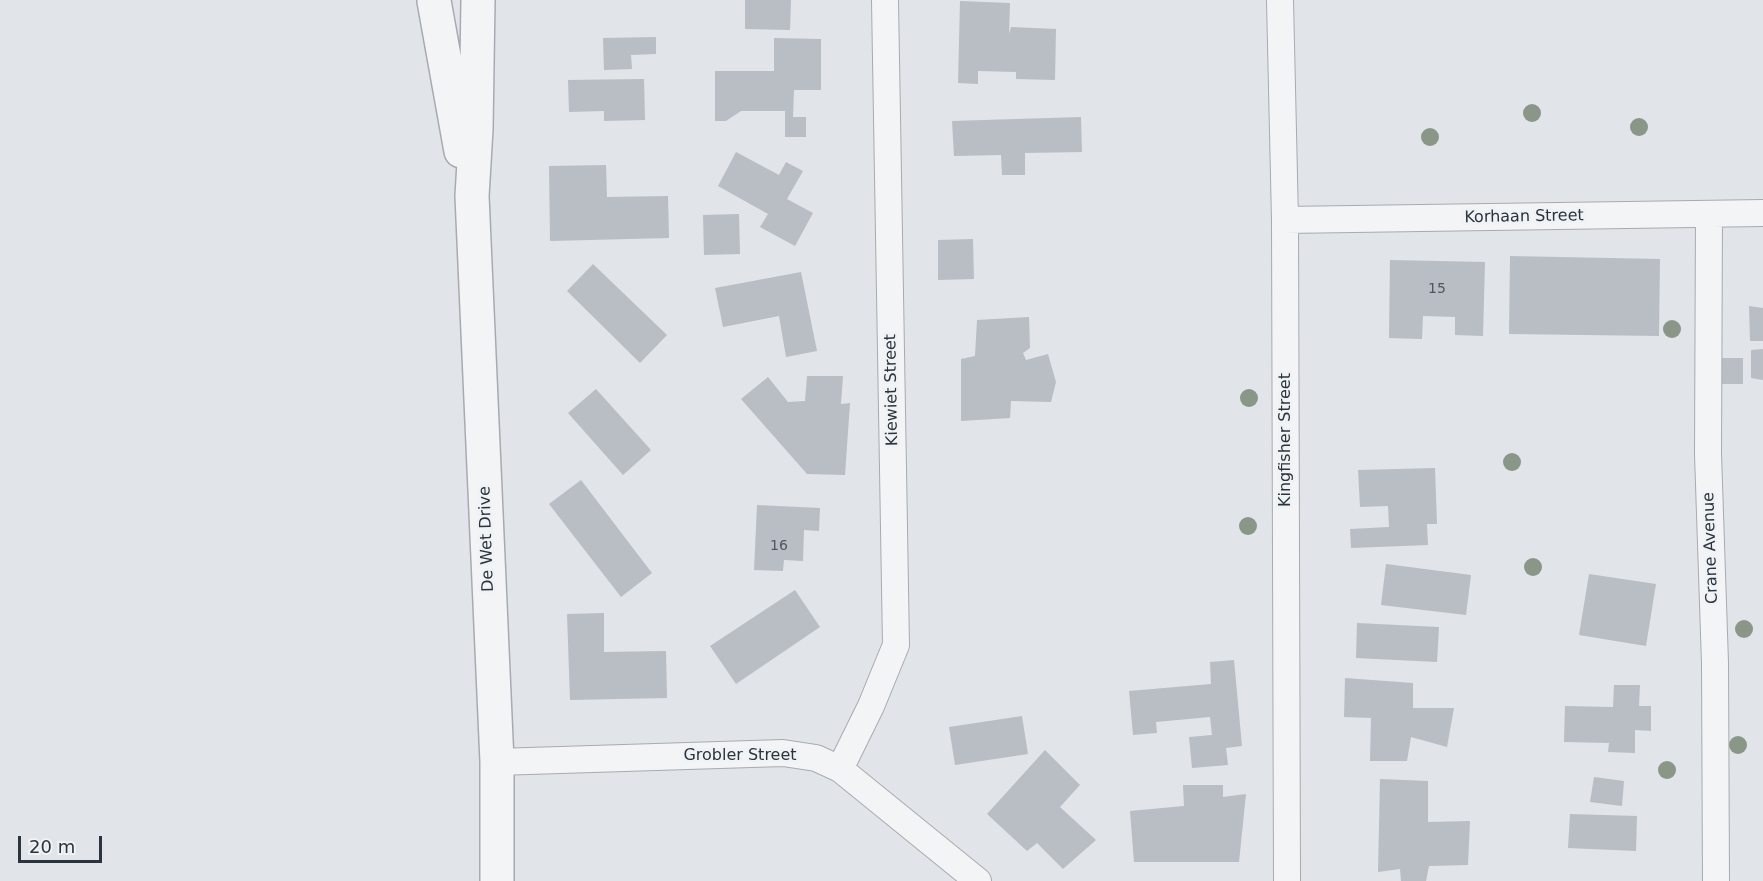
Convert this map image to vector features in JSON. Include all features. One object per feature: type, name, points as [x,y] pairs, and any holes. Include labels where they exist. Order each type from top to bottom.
[{"type":"street","name":"De Wet Drive","points":[[472,196],[461,150],[433,0],[456,5],[473,0]]},
{"type":"street","name":"De Wet Drive","points":[[478,0],[472,196],[496,762],[497,881]]},
{"type":"street","name":"Kiewiet Street","points":[[840,769],[872,706],[896,645],[885,0]]},
{"type":"street","name":"Kingfisher Street","points":[[1280,0],[1285,220],[1287,881]]},
{"type":"street","name":"Korhaan Street","points":[[1285,220],[1763,213]]},
{"type":"street","name":"Crane Avenue","points":[[1709,215],[1708,454],[1715,663],[1716,881]]},
{"type":"street","name":"Grobler Street","points":[[496,762],[783,753],[816,758],[840,769],[978,881]]},
{"type":"building","points":[[745,0],[791,0],[790,30],[745,29]]},
{"type":"building","points":[[960,1],[1010,3],[1009,34],[1011,27],[1056,29],[1055,80],[1016,79],[1016,72],[978,71],[978,84],[958,83]]},
{"type":"building","points":[[656,37],[656,54],[631,55],[632,69],[604,70],[603,38]]},
{"type":"building","points":[[774,38],[821,39],[821,90],[794,90],[793,117],[806,117],[806,137],[785,137],[785,111],[741,111],[726,121],[715,121],[715,71],[774,71]]},
{"type":"building","points":[[644,79],[645,120],[604,121],[604,111],[569,112],[568,80]]},
{"type":"building","points":[[1081,117],[1082,152],[1025,153],[1025,175],[1002,175],[1001,155],[954,156],[952,121]]},
{"type":"building","points":[[736,152],[779,175],[786,162],[803,171],[787,199],[813,213],[795,246],[760,227],[768,214],[718,186]]},
{"type":"building","points":[[606,165],[607,197],[668,196],[669,238],[550,241],[549,166]]},
{"type":"building","points":[[739,214],[740,254],[704,255],[703,215]]},
{"type":"building","points":[[973,239],[974,279],[938,280],[938,240]]},
{"type":"building","points":[[1510,256],[1660,259],[1659,336],[1509,334]]},
{"type":"building","points":[[1390,260],[1485,262],[1483,336],[1455,335],[1455,317],[1423,316],[1422,339],[1389,338]]},
{"type":"building","points":[[593,264],[667,335],[640,363],[567,291]]},
{"type":"building","points":[[801,272],[817,351],[786,357],[779,316],[723,327],[715,288]]},
{"type":"building","points":[[1749,306],[1763,308],[1763,341],[1750,341]]},
{"type":"building","points":[[1029,317],[1030,348],[1023,353],[1026,360],[1048,354],[1056,382],[1051,402],[1011,401],[1010,418],[961,421],[961,359],[975,356],[977,320]]},
{"type":"building","points":[[1763,349],[1763,380],[1751,378],[1751,350]]},
{"type":"building","points":[[1718,358],[1743,358],[1743,384],[1718,384]]},
{"type":"building","points":[[807,376],[843,376],[841,404],[850,403],[845,475],[807,474],[741,399],[768,377],[788,402],[805,401]]},
{"type":"building","points":[[596,389],[651,450],[623,475],[568,413]]},
{"type":"building","points":[[1435,468],[1437,524],[1427,524],[1428,545],[1351,548],[1350,529],[1389,527],[1388,506],[1360,507],[1358,470]]},
{"type":"building","points":[[581,480],[652,573],[621,597],[549,504]]},
{"type":"building","points":[[757,505],[820,508],[819,531],[804,530],[803,561],[784,560],[783,571],[754,570]]},
{"type":"building","points":[[1386,564],[1471,575],[1466,615],[1381,605]]},
{"type":"building","points":[[1589,574],[1656,584],[1646,646],[1579,635]]},
{"type":"building","points":[[795,590],[820,627],[736,684],[710,646]]},
{"type":"building","points":[[604,613],[604,652],[666,651],[667,698],[570,700],[567,614]]},
{"type":"building","points":[[1357,623],[1439,627],[1437,662],[1356,658]]},
{"type":"building","points":[[1234,660],[1242,746],[1226,748],[1228,765],[1192,768],[1189,737],[1212,735],[1210,717],[1156,722],[1157,733],[1133,735],[1129,691],[1211,684],[1210,662]]},
{"type":"building","points":[[1345,678],[1413,683],[1413,708],[1454,708],[1447,747],[1411,737],[1407,761],[1370,761],[1371,718],[1344,717]]},
{"type":"building","points":[[1614,685],[1640,685],[1639,706],[1651,706],[1651,731],[1635,730],[1635,753],[1608,752],[1609,743],[1564,742],[1565,706],[1613,707]]},
{"type":"building","points":[[1022,716],[1028,754],[955,765],[949,727]]},
{"type":"building","points":[[1045,750],[1080,785],[1060,807],[1096,840],[1063,869],[1037,843],[1027,851],[987,814]]},
{"type":"building","points":[[1594,777],[1624,781],[1622,806],[1590,802]]},
{"type":"building","points":[[1380,779],[1428,781],[1428,822],[1470,821],[1468,865],[1429,866],[1426,881],[1401,881],[1400,869],[1378,872]]},
{"type":"building","points":[[1183,785],[1223,785],[1223,797],[1246,794],[1239,862],[1134,862],[1130,811],[1184,806]]},
{"type":"building","points":[[1570,814],[1637,816],[1636,851],[1568,848]]}]
